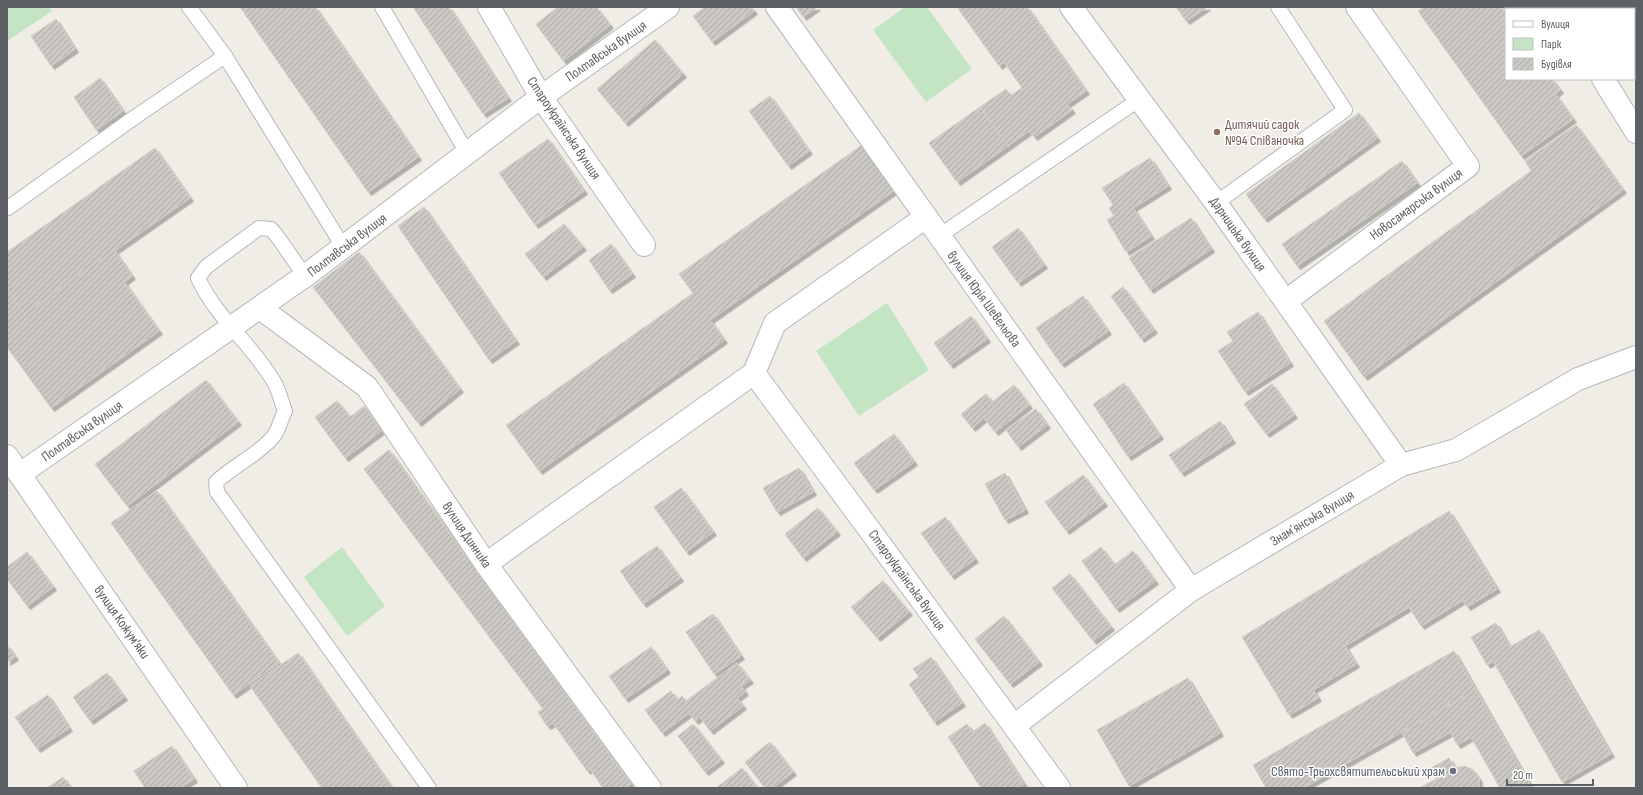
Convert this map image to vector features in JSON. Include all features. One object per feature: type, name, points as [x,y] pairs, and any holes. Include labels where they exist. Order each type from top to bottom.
[{"type":"street","name":"Староукраїнська вулиця","points":[[489,7],[541,97],[644,245]]},
{"type":"street","name":"Полтавська вулиця","points":[[20,474],[344,248],[541,97],[668,7]]},
{"type":"street","name":"вулиця Юрія Шевельова","points":[[777,7],[1192,590]]},
{"type":"street","name":"Дарницька вулиця","points":[[1071,7],[1216,203],[1400,465]]},
{"type":"street","name":"Новосамарська вулиця","points":[[1286,301],[1468,166],[1357,7]]},
{"type":"street","points":[[1604,80],[1636,132]]},
{"type":"street","points":[[486,564],[754,373],[775,323],[926,217]]},
{"type":"street","name":"вулиця Динника","points":[[260,308],[367,387],[486,564],[650,788]]},
{"type":"street","name":"Знамʼянська вулиця","points":[[1014,726],[1192,590],[1400,465],[1456,450],[1578,380],[1636,357]]},
{"type":"street","name":"Староукраїнська вулиця","points":[[754,373],[1059,788]]},
{"type":"street","name":"вулиця Кожум’яки","points":[[7,456],[236,788]]},
{"type":"lane","points":[[189,7],[225,56],[344,248]]},
{"type":"lane","points":[[382,7],[467,153]]},
{"type":"lane","points":[[1216,203],[1345,110],[1278,7]]},
{"type":"lane","points":[[7,207],[8,208],[135,117],[225,56]]},
{"type":"lane","points":[[939,236],[1140,99]]},
{"type":"lane","points":[[305,276],[278,236],[271,229],[259,228],[206,267],[198,278],[205,292],[230,328],[253,353],[274,382],[285,410],[274,436],[248,459],[216,482],[217,492],[429,788]]},
{"type":"green space","points":[[7,7],[49,7],[52,11],[7,41]]},
{"type":"green space","points":[[905,7],[927,7],[972,69],[926,102],[873,30]]},
{"type":"green space","points":[[887,303],[929,370],[859,416],[816,351]]},
{"type":"green space","points":[[342,547],[385,606],[347,636],[304,577]]},
{"type":"building","points":[[240,7],[315,7],[418,157],[368,192]]},
{"type":"building","points":[[413,7],[449,7],[508,98],[483,114]]},
{"type":"building","points":[[558,7],[596,7],[610,25],[563,61],[536,24]]},
{"type":"building","points":[[705,7],[751,7],[754,11],[712,42],[693,16]]},
{"type":"building","points":[[796,7],[817,7],[803,17]]},
{"type":"building","points":[[957,7],[1027,7],[1086,91],[1067,104],[1072,110],[1034,137],[1029,131],[1008,146],[980,107],[1006,89],[1010,96],[1022,88],[1004,62],[999,66]]},
{"type":"building","points":[[1176,7],[1207,7],[1186,21]]},
{"type":"building","points":[[1424,7],[1502,7],[1505,12],[1505,80],[1553,80],[1560,90],[1555,94],[1573,119],[1521,156],[1418,11]]},
{"type":"building","points":[[1636,7],[1636,39],[1635,8],[1633,8]]},
{"type":"building","points":[[56,19],[75,49],[51,66],[31,36]]},
{"type":"building","points":[[655,40],[683,74],[625,123],[597,89]]},
{"type":"building","points":[[100,78],[123,111],[96,130],[74,97]]},
{"type":"building","points":[[770,96],[809,151],[788,166],[749,111]]},
{"type":"building","points":[[980,107],[1008,146],[957,182],[929,143]]},
{"type":"building","points":[[1359,113],[1377,138],[1264,219],[1246,194]]},
{"type":"building","points":[[1576,125],[1623,190],[1364,377],[1324,321],[1531,171],[1525,161]]},
{"type":"building","points":[[548,139],[584,191],[535,225],[499,173]]},
{"type":"building","points":[[862,145],[895,190],[710,320],[724,340],[539,471],[506,425],[693,293],[679,274]]},
{"type":"building","points":[[155,148],[190,198],[24,314],[7,289],[7,252]]},
{"type":"building","points":[[1150,158],[1168,186],[1133,208],[1151,236],[1126,252],[1107,220],[1114,216],[1109,208],[1113,205],[1102,188]]},
{"type":"building","points":[[1402,161],[1417,183],[1297,266],[1282,244]]},
{"type":"building","points":[[424,207],[516,341],[489,360],[398,226]]},
{"type":"building","points":[[1191,218],[1211,249],[1150,290],[1129,258]]},
{"type":"building","points":[[564,224],[583,247],[543,277],[525,254]]},
{"type":"building","points":[[1018,228],[1044,265],[1018,283],[992,247]]},
{"type":"building","points":[[611,244],[632,274],[609,290],[589,260]]},
{"type":"building","points":[[114,250],[132,276],[124,282],[159,331],[51,408],[7,347],[7,289],[24,314]]},
{"type":"building","points":[[359,252],[460,389],[418,423],[313,287]]},
{"type":"building","points":[[1123,287],[1154,330],[1141,339],[1111,296]]},
{"type":"building","points":[[1083,296],[1108,331],[1061,364],[1036,328]]},
{"type":"building","points":[[1258,312],[1290,363],[1245,392],[1218,351],[1233,341],[1227,332]]},
{"type":"building","points":[[971,316],[987,339],[950,365],[934,343]]},
{"type":"building","points":[[206,380],[238,422],[127,506],[95,464]]},
{"type":"building","points":[[1124,383],[1160,436],[1128,457],[1093,404]]},
{"type":"building","points":[[1272,384],[1294,415],[1266,434],[1244,404]]},
{"type":"building","points":[[1014,385],[1029,405],[995,432],[984,418],[972,428],[961,414],[986,394],[992,402]]},
{"type":"building","points":[[337,401],[350,417],[364,406],[381,431],[345,458],[315,417]]},
{"type":"building","points":[[1036,409],[1047,425],[1018,447],[1006,430]]},
{"type":"building","points":[[1220,421],[1232,440],[1181,473],[1169,455]]},
{"type":"building","points":[[894,434],[914,462],[874,490],[854,463]]},
{"type":"building","points":[[389,450],[631,784],[624,788],[603,788],[590,769],[587,771],[553,723],[547,726],[538,712],[543,709],[364,469]]},
{"type":"building","points":[[799,468],[813,492],[777,512],[763,488]]},
{"type":"building","points":[[1005,473],[1025,510],[1005,520],[985,484]]},
{"type":"building","points":[[1083,475],[1104,503],[1066,531],[1045,502]]},
{"type":"building","points":[[681,488],[713,532],[686,552],[654,507]]},
{"type":"building","points":[[157,491],[279,663],[233,695],[111,523]]},
{"type":"building","points":[[818,508],[837,532],[803,558],[785,534]]},
{"type":"building","points":[[1449,511],[1497,589],[1467,607],[1463,600],[1421,626],[1409,607],[1345,646],[1356,664],[1313,690],[1318,698],[1289,715],[1242,637]]},
{"type":"building","points":[[945,517],[975,559],[951,576],[921,533]]},
{"type":"building","points":[[657,546],[680,578],[643,604],[620,571]]},
{"type":"building","points":[[1101,547],[1114,565],[1133,551],[1155,581],[1116,609],[1082,561]]},
{"type":"building","points":[[27,552],[53,587],[27,606],[7,579],[7,567]]},
{"type":"building","points":[[1070,574],[1111,627],[1093,641],[1052,588]]},
{"type":"building","points":[[883,581],[909,612],[877,638],[851,607]]},
{"type":"building","points":[[713,614],[741,656],[714,674],[686,632]]},
{"type":"building","points":[[1004,616],[1039,662],[1010,684],[975,639]]},
{"type":"building","points":[[1496,623],[1510,647],[1539,630],[1611,754],[1562,782],[1493,661],[1487,665],[1471,637]]},
{"type":"building","points":[[7,645],[15,657],[7,662]]},
{"type":"building","points":[[651,647],[667,670],[625,699],[609,676]]},
{"type":"building","points":[[1454,651],[1476,690],[1303,788],[1266,788],[1253,765]]},
{"type":"building","points":[[298,653],[392,788],[322,788],[250,686]]},
{"type":"building","points":[[931,657],[962,703],[934,722],[909,684],[919,677],[913,669]]},
{"type":"building","points":[[737,663],[750,680],[741,686],[745,692],[737,698],[743,706],[710,731],[700,717],[695,721],[689,713],[662,733],[645,710],[671,691],[677,700],[682,696],[686,701]]},
{"type":"building","points":[[107,673],[124,697],[90,721],[73,697]]},
{"type":"building","points":[[1188,678],[1220,733],[1129,786],[1097,730]]},
{"type":"building","points":[[1476,690],[1532,788],[1500,788],[1471,737],[1457,745],[1451,732],[1413,753],[1402,732]]},
{"type":"building","points":[[48,695],[69,728],[37,749],[15,717]]},
{"type":"building","points":[[985,723],[1024,784],[1018,788],[981,788],[948,737],[967,724],[972,732]]},
{"type":"building","points":[[693,724],[721,760],[705,772],[678,736]]},
{"type":"building","points":[[770,742],[793,772],[772,788],[765,788],[745,762]]},
{"type":"building","points":[[172,746],[194,779],[180,788],[145,788],[134,771]]},
{"type":"building","name":"Свято-Трьохсвятительський храм","points":[[1449,758],[1455,768],[1464,766],[1472,769],[1479,779],[1479,788],[1419,788],[1436,779],[1431,768]]},
{"type":"building","points":[[742,768],[757,788],[716,788]]},
{"type":"building","points":[[63,777],[71,788],[47,788]]},
{"type":"place","name":"Дитячий садок №94 Співаночка","points":[[1217,132]]},
{"type":"place","name":"Свято-Трьохсвятительський храм","points":[[1453,771]]}]
